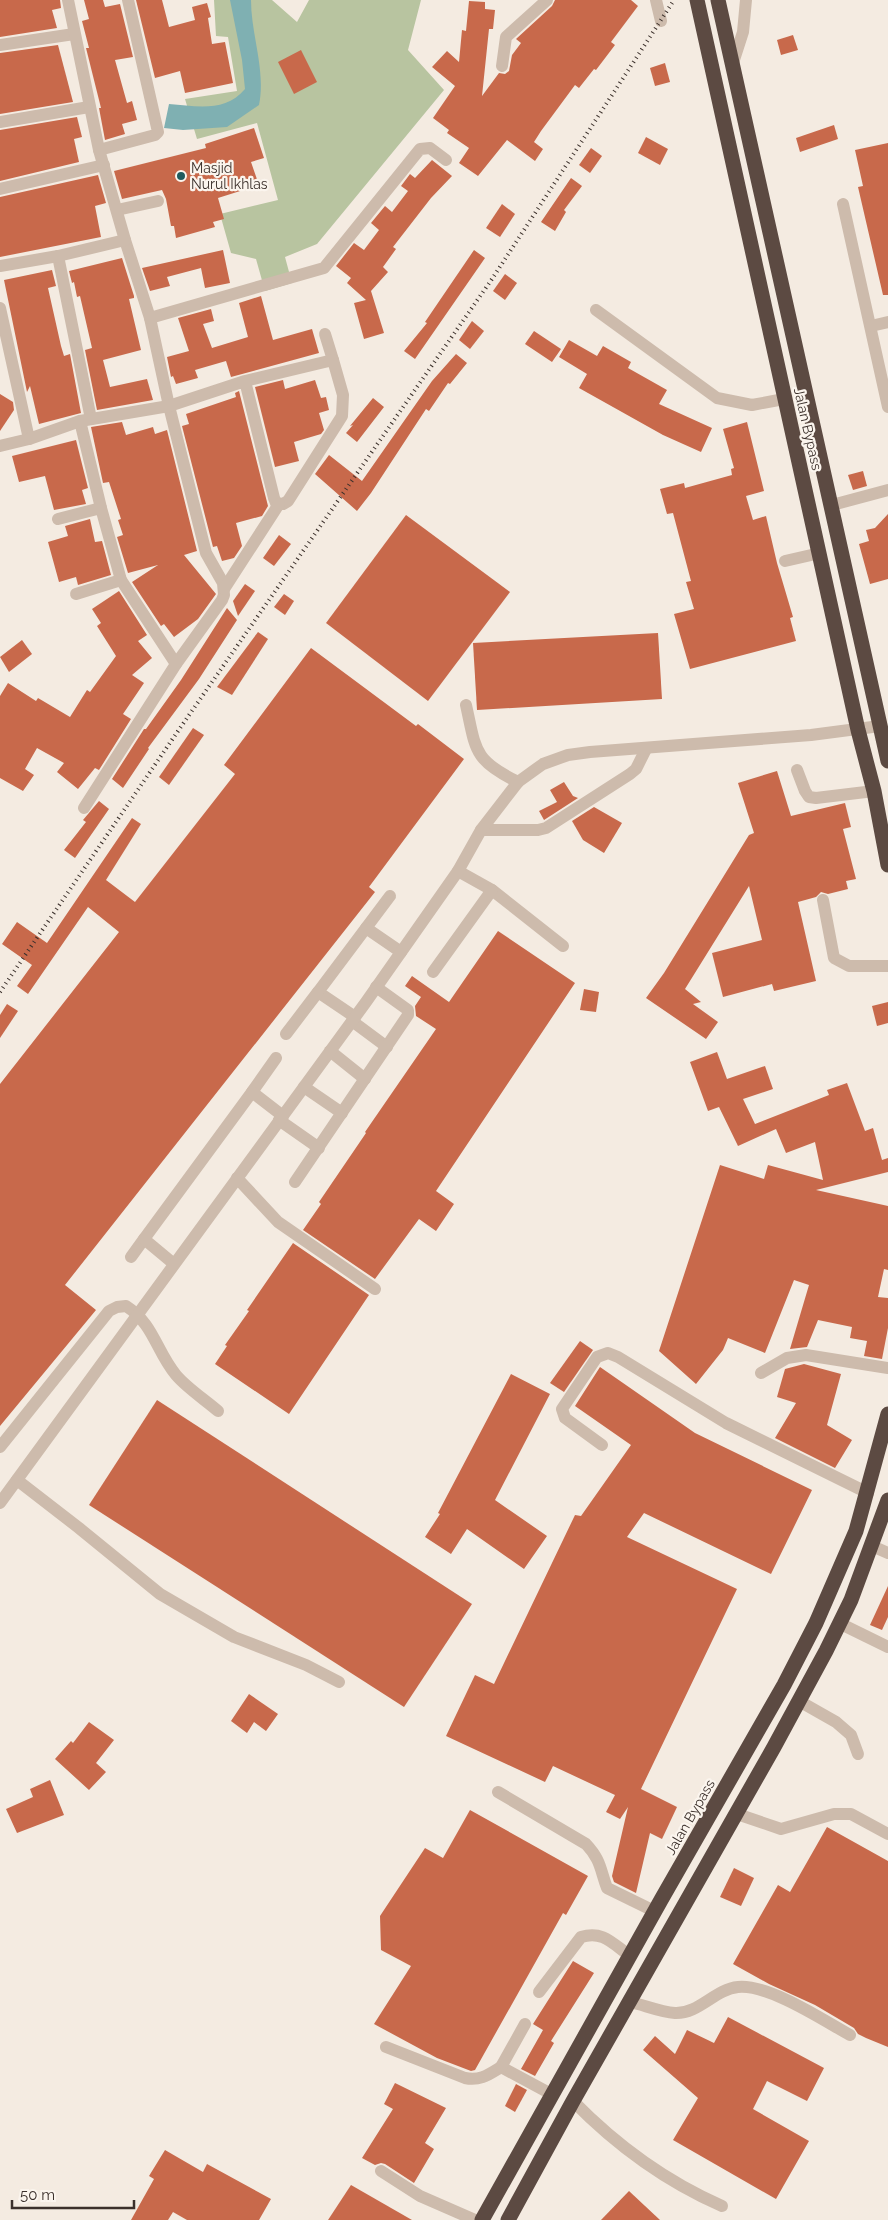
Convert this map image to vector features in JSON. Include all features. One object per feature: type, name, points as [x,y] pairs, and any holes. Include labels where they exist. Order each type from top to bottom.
[{"type":"highway","name":"Jalan Bypass","points":[[697,0],[858,730],[874,791],[888,865]]},
{"type":"highway","name":"Jalan Bypass","points":[[718,0],[888,761]]},
{"type":"highway","name":"Jalan Bypass","points":[[482,2220],[654,1911],[780,1693],[812,1632],[850,1546],[868,1493],[888,1414]]},
{"type":"highway","points":[[508,2220],[799,1701],[839,1623],[872,1546],[888,1500]]},
{"type":"street","points":[[68,0],[99,150],[150,318],[169,406],[206,553],[224,589]]},
{"type":"street","points":[[99,150],[155,135],[158,132],[128,0]]},
{"type":"street","points":[[502,66],[506,37],[547,0]]},
{"type":"street","points":[[656,0],[661,21]]},
{"type":"street","points":[[733,63],[743,32],[746,0]]},
{"type":"street","points":[[0,45],[74,34]]},
{"type":"street","points":[[0,122],[89,107]]},
{"type":"street","points":[[150,318],[324,268],[420,149],[430,148],[446,160]]},
{"type":"street","points":[[0,189],[104,166]]},
{"type":"street","points":[[117,210],[158,201]]},
{"type":"street","points":[[843,204],[888,408]]},
{"type":"street","points":[[0,266],[58,256],[125,240]]},
{"type":"street","points":[[58,256],[100,508],[121,580],[176,664]]},
{"type":"street","points":[[0,308],[28,439]]},
{"type":"street","points":[[596,310],[717,398],[752,404],[784,399]]},
{"type":"street","points":[[871,326],[888,322]]},
{"type":"street","points":[[84,808],[176,664],[222,600],[224,589],[279,504],[288,501],[342,416],[343,395],[325,334]]},
{"type":"street","points":[[0,446],[86,420],[169,406],[245,381],[333,360]]},
{"type":"street","points":[[245,381],[274,498],[276,503],[279,504]]},
{"type":"street","points":[[832,505],[888,490]]},
{"type":"street","points":[[58,519],[100,508]]},
{"type":"street","points":[[785,561],[820,553]]},
{"type":"street","points":[[76,594],[121,580]]},
{"type":"street","points":[[466,705],[475,748],[493,770],[518,782]]},
{"type":"street","points":[[0,1503],[376,987],[458,871],[481,830],[518,782],[543,764],[568,755],[858,730],[880,726]]},
{"type":"street","points":[[481,830],[538,830],[546,828],[630,774],[636,769],[646,749]]},
{"type":"street","points":[[798,770],[809,797],[816,798],[874,791]]},
{"type":"street","points":[[458,871],[492,890],[563,946]]},
{"type":"street","points":[[433,972],[492,890]]},
{"type":"street","points":[[286,1034],[390,896]]},
{"type":"street","points":[[823,900],[834,958],[849,966],[888,966]]},
{"type":"street","points":[[366,928],[401,952]]},
{"type":"street","points":[[295,1182],[408,1015],[408,1010],[376,987]]},
{"type":"street","points":[[318,992],[387,1046]]},
{"type":"street","points":[[330,1051],[365,1079]]},
{"type":"street","points":[[131,1257],[276,1058]]},
{"type":"street","points":[[304,1087],[342,1113]]},
{"type":"street","points":[[252,1092],[318,1148]]},
{"type":"street","points":[[237,1178],[278,1222],[375,1289]]},
{"type":"street","points":[[144,1239],[174,1264]]},
{"type":"street","points":[[0,1447],[109,1311],[117,1307],[126,1306],[139,1314],[155,1339],[166,1362],[177,1376],[218,1411]]},
{"type":"street","points":[[602,1445],[565,1418],[562,1409],[597,1357],[608,1353],[618,1357],[726,1423],[868,1493]]},
{"type":"street","points":[[761,1374],[787,1358],[806,1354],[888,1368]]},
{"type":"street","points":[[17,1480],[160,1594],[234,1637],[306,1665],[339,1682]]},
{"type":"street","points":[[872,1546],[888,1554]]},
{"type":"street","points":[[839,1623],[888,1647]]},
{"type":"street","points":[[799,1701],[836,1722],[851,1735],[858,1754]]},
{"type":"street","points":[[498,1792],[586,1844],[596,1853],[602,1866],[607,1888],[654,1911]]},
{"type":"street","points":[[737,1814],[781,1829],[834,1814],[851,1814],[888,1834]]},
{"type":"street","points":[[539,1992],[581,1937],[591,1934],[600,1935],[630,1956]]},
{"type":"street","points":[[630,2002],[675,2013],[698,2006],[721,1991],[738,1987],[757,1988],[796,2005],[850,2035]]},
{"type":"street","points":[[386,2047],[465,2078],[475,2080],[486,2077],[501,2067],[525,2024]]},
{"type":"street","points":[[501,2067],[553,2095]]},
{"type":"street","points":[[573,2102],[599,2128],[662,2175],[690,2192],[722,2206]]},
{"type":"street","points":[[381,2171],[420,2196],[475,2220]]},
{"type":"green space","points":[[214,0],[272,0],[297,22],[309,0],[421,0],[408,50],[444,90],[317,244],[285,257],[292,283],[265,291],[256,259],[231,253],[220,214],[278,200],[257,123],[197,139],[185,99],[237,91],[228,37],[216,36]]},
{"type":"water","points":[[230,0],[251,0],[261,79],[259,105],[227,127],[183,130],[164,128],[169,104],[219,105],[237,97],[245,89],[242,60]]},
{"type":"building","points":[[0,0],[60,0],[61,8],[52,10],[57,28],[0,37]]},
{"type":"building","points":[[84,0],[103,0],[105,7],[120,4],[133,57],[115,60],[127,103],[132,101],[137,120],[122,124],[125,134],[105,140],[99,108],[101,108],[86,48],[89,48],[82,21],[89,19]]},
{"type":"building","points":[[136,0],[162,0],[169,27],[195,20],[192,7],[207,3],[211,17],[208,18],[212,44],[225,42],[233,83],[185,93],[180,71],[155,78]]},
{"type":"building","points":[[555,0],[631,0],[638,6],[611,42],[615,45],[596,70],[594,69],[579,88],[575,85],[541,131],[534,142],[543,149],[535,161],[507,140],[478,176],[459,163],[469,148],[447,133],[449,130],[433,118],[455,86],[432,67],[447,51],[459,62],[462,30],[466,31],[469,1],[485,2],[485,9],[495,10],[493,29],[489,29],[482,96],[499,73],[505,74],[509,71],[512,55],[521,43],[516,39],[552,6]]},
{"type":"building","points":[[793,35],[798,50],[781,55],[777,40]]},
{"type":"building","points":[[58,45],[73,102],[0,114],[0,53]]},
{"type":"building","points":[[301,50],[317,82],[294,94],[278,62]]},
{"type":"building","points":[[665,63],[670,82],[655,86],[650,68]]},
{"type":"building","points":[[77,117],[82,137],[74,139],[79,162],[0,181],[0,130]]},
{"type":"building","points":[[834,125],[838,139],[800,152],[796,138]]},
{"type":"building","points":[[254,128],[264,158],[251,162],[259,185],[218,198],[224,219],[213,222],[215,227],[176,238],[162,190],[122,199],[114,171],[206,148],[205,144]]},
{"type":"building","points":[[646,137],[668,149],[660,165],[638,153]]},
{"type":"building","points":[[888,143],[888,295],[883,295],[858,187],[863,186],[855,150]]},
{"type":"building","points":[[591,148],[602,156],[590,173],[579,165]]},
{"type":"building","points":[[432,160],[452,176],[431,198],[393,247],[396,249],[383,267],[388,272],[371,291],[384,333],[364,339],[354,303],[366,300],[347,283],[351,278],[336,266],[354,243],[364,250],[379,230],[371,223],[385,206],[392,212],[408,191],[401,186],[410,174],[415,178]]},
{"type":"building","points":[[98,175],[106,203],[95,206],[101,237],[0,257],[0,197]]},
{"type":"building","points":[[571,178],[582,186],[564,210],[566,212],[555,231],[541,222]]},
{"type":"building","points":[[502,204],[515,214],[500,237],[486,228]]},
{"type":"building","points":[[223,250],[230,283],[205,288],[201,268],[167,277],[170,286],[150,291],[142,268]]},
{"type":"building","points":[[474,250],[485,258],[415,359],[404,351],[427,323],[425,322]]},
{"type":"building","points":[[122,258],[134,296],[134,298],[129,299],[141,350],[103,360],[110,387],[147,379],[153,400],[97,410],[85,350],[92,348],[80,296],[77,297],[74,282],[72,283],[69,271]]},
{"type":"building","points":[[52,270],[56,286],[48,288],[64,356],[70,354],[81,413],[39,424],[30,386],[27,392],[4,280]]},
{"type":"building","points":[[505,274],[517,283],[505,300],[493,291]]},
{"type":"building","points":[[261,296],[273,340],[312,329],[319,353],[231,377],[226,361],[195,370],[198,378],[176,384],[173,376],[171,377],[167,357],[189,351],[178,318],[211,309],[214,321],[203,324],[212,348],[248,337],[239,303]]},
{"type":"building","points":[[472,321],[484,331],[470,349],[459,340]]},
{"type":"building","points":[[534,331],[561,349],[552,362],[525,344]]},
{"type":"building","points":[[569,340],[597,356],[603,346],[631,362],[628,368],[667,390],[659,404],[712,428],[701,452],[663,435],[579,388],[587,374],[559,357]]},
{"type":"building","points":[[456,354],[467,363],[450,384],[448,383],[429,411],[426,409],[371,493],[357,511],[315,474],[329,455],[362,481],[432,381]]},
{"type":"building","points":[[283,380],[285,389],[315,380],[321,398],[326,397],[329,410],[319,413],[324,430],[321,434],[294,442],[299,461],[275,467],[255,387]]},
{"type":"building","points":[[239,391],[268,506],[262,516],[236,523],[242,546],[234,558],[222,561],[217,546],[213,547],[182,426],[189,424],[186,414],[236,397],[235,393]]},
{"type":"building","points":[[0,394],[13,402],[14,410],[0,431]]},
{"type":"building","points":[[373,398],[384,407],[357,442],[346,433]]},
{"type":"building","points":[[122,422],[126,435],[153,427],[155,434],[167,430],[197,551],[184,555],[216,594],[198,619],[174,637],[164,624],[161,626],[132,582],[158,565],[128,573],[117,537],[123,535],[118,520],[121,519],[109,482],[103,483],[91,427]]},
{"type":"building","points":[[747,422],[764,491],[746,496],[753,520],[766,516],[777,563],[793,617],[790,618],[796,641],[690,669],[674,614],[694,609],[686,582],[691,581],[673,513],[667,514],[660,489],[684,483],[685,488],[732,475],[731,469],[734,468],[723,429]]},
{"type":"building","points":[[76,440],[88,488],[82,490],[86,504],[54,510],[45,476],[19,482],[12,456]]},
{"type":"building","points":[[863,471],[867,486],[853,490],[848,475]]},
{"type":"building","points":[[888,514],[888,579],[870,584],[859,544],[869,541],[866,530],[875,528]]},
{"type":"building","points":[[406,515],[510,592],[428,701],[326,623]]},
{"type":"building","points":[[90,519],[95,542],[102,541],[111,575],[78,585],[76,577],[59,582],[48,542],[68,536],[65,526]]},
{"type":"building","points":[[279,535],[291,544],[274,566],[263,558]]},
{"type":"building","points":[[245,584],[255,591],[238,616],[233,601]]},
{"type":"building","points":[[119,591],[147,635],[138,641],[152,658],[132,675],[144,683],[123,714],[131,719],[99,770],[95,768],[78,789],[57,772],[64,763],[37,748],[25,769],[34,775],[23,791],[0,778],[0,696],[8,683],[36,701],[38,698],[70,717],[87,690],[90,692],[116,656],[97,626],[101,623],[92,609]]},
{"type":"building","points":[[284,594],[294,601],[285,615],[274,607]]},
{"type":"building","points":[[227,608],[237,620],[199,679],[148,748],[123,788],[112,779],[144,729],[146,729],[181,680]]},
{"type":"building","points":[[258,632],[268,639],[232,695],[217,687]]},
{"type":"building","points":[[658,633],[662,699],[477,710],[473,643]]},
{"type":"building","points":[[22,640],[32,654],[9,672],[0,657]]},
{"type":"building","points":[[311,648],[464,759],[369,887],[375,892],[65,1285],[96,1310],[0,1426],[0,1084],[119,932],[88,907],[28,994],[17,986],[32,965],[2,944],[17,922],[47,943],[132,818],[141,824],[106,880],[135,902],[235,774],[224,765]]},
{"type":"building","points":[[193,728],[204,735],[169,785],[159,777]]},
{"type":"building","points":[[777,771],[791,816],[845,803],[851,827],[843,829],[856,879],[846,881],[848,889],[828,894],[821,892],[816,897],[798,902],[816,981],[774,991],[772,984],[723,997],[712,953],[762,940],[749,886],[685,989],[701,1002],[693,1004],[718,1022],[706,1039],[646,998],[664,973],[749,835],[754,833],[738,783]]},
{"type":"building","points":[[564,782],[573,796],[578,798],[544,820],[539,811],[557,802],[550,790]]},
{"type":"building","points":[[99,801],[109,809],[75,858],[64,850],[86,822],[83,820]]},
{"type":"building","points":[[594,807],[622,823],[604,853],[583,840],[572,821]]},
{"type":"building","points":[[498,931],[575,983],[436,1191],[454,1204],[436,1231],[419,1219],[375,1279],[303,1230],[365,1132],[436,1029],[416,1016],[415,1006],[421,997],[405,986],[412,976],[449,1002]]},
{"type":"building","points":[[584,989],[599,992],[596,1012],[580,1010]]},
{"type":"building","points":[[888,1002],[888,1023],[877,1026],[872,1006]]},
{"type":"building","points":[[7,1004],[18,1011],[0,1038],[0,1015]]},
{"type":"building","points":[[717,1052],[727,1079],[765,1066],[773,1089],[743,1099],[755,1124],[829,1095],[827,1090],[847,1083],[865,1131],[873,1128],[882,1160],[888,1158],[888,1172],[816,1190],[888,1206],[888,1270],[884,1269],[878,1297],[888,1298],[888,1328],[882,1359],[864,1356],[867,1341],[850,1338],[852,1327],[818,1320],[807,1347],[790,1349],[809,1285],[794,1280],[765,1353],[728,1338],[723,1350],[696,1384],[659,1351],[720,1165],[764,1179],[768,1165],[823,1180],[815,1142],[786,1153],[776,1129],[738,1146],[719,1107],[708,1111],[690,1062]]},
{"type":"building","points":[[293,1243],[369,1295],[289,1414],[215,1364],[227,1346],[225,1345],[249,1311],[247,1310]]},
{"type":"building","points":[[580,1341],[593,1350],[564,1392],[550,1383]]},
{"type":"building","points":[[804,1364],[841,1374],[827,1425],[852,1440],[835,1468],[775,1438],[796,1403],[777,1397],[785,1369]]},
{"type":"building","points":[[600,1367],[695,1433],[812,1490],[771,1574],[644,1513],[627,1537],[737,1589],[641,1789],[677,1807],[662,1839],[650,1833],[636,1893],[614,1882],[612,1876],[628,1807],[620,1819],[606,1812],[615,1795],[553,1766],[545,1782],[446,1736],[475,1675],[494,1684],[575,1515],[581,1516],[631,1445],[575,1406]]},
{"type":"building","points":[[511,1374],[550,1394],[495,1500],[547,1536],[524,1569],[467,1529],[451,1554],[425,1537],[440,1514],[438,1513]]},
{"type":"building","points":[[157,1400],[472,1604],[404,1707],[89,1505]]},
{"type":"building","points":[[888,1586],[888,1617],[882,1630],[870,1625]]},
{"type":"building","points":[[249,1694],[278,1714],[266,1731],[254,1722],[247,1733],[231,1721]]},
{"type":"building","points":[[89,1722],[114,1740],[96,1763],[106,1772],[89,1790],[55,1759],[71,1741],[73,1743]]},
{"type":"building","points":[[50,1780],[64,1815],[17,1833],[6,1809],[33,1797],[30,1789]]},
{"type":"building","points":[[470,1810],[588,1876],[566,1915],[563,1913],[475,2070],[471,2071],[437,2058],[374,2024],[411,1966],[381,1950],[380,1916],[425,1848],[443,1858]]},
{"type":"building","points":[[827,1827],[888,1861],[888,2047],[858,2034],[854,2028],[815,2005],[769,1984],[733,1964],[778,1885],[790,1892]]},
{"type":"building","points":[[734,1868],[754,1878],[741,1906],[720,1897]]},
{"type":"building","points":[[573,1961],[594,1973],[551,2041],[554,2043],[535,2076],[521,2069],[543,2030],[533,2024]]},
{"type":"building","points":[[728,2017],[824,2068],[807,2101],[767,2081],[753,2109],[809,2141],[776,2199],[673,2140],[698,2098],[643,2050],[655,2036],[675,2054],[687,2030],[714,2043]]},
{"type":"building","points":[[395,2083],[446,2108],[425,2143],[434,2149],[414,2183],[385,2164],[375,2165],[362,2158],[393,2109],[384,2104]]},
{"type":"building","points":[[516,2084],[527,2090],[515,2112],[505,2106]]},
{"type":"building","points":[[165,2150],[203,2172],[207,2164],[271,2199],[259,2220],[187,2220],[173,2212],[168,2220],[131,2220],[154,2179],[149,2176]]},
{"type":"building","points":[[351,2185],[412,2220],[328,2220]]},
{"type":"building","points":[[629,2191],[660,2220],[601,2220]]},
{"type":"railway","points":[[0,992],[178,731],[492,279],[674,0]]},
{"type":"place","name":"Masjid Nurul Ikhlas","points":[[181,176]]}]
